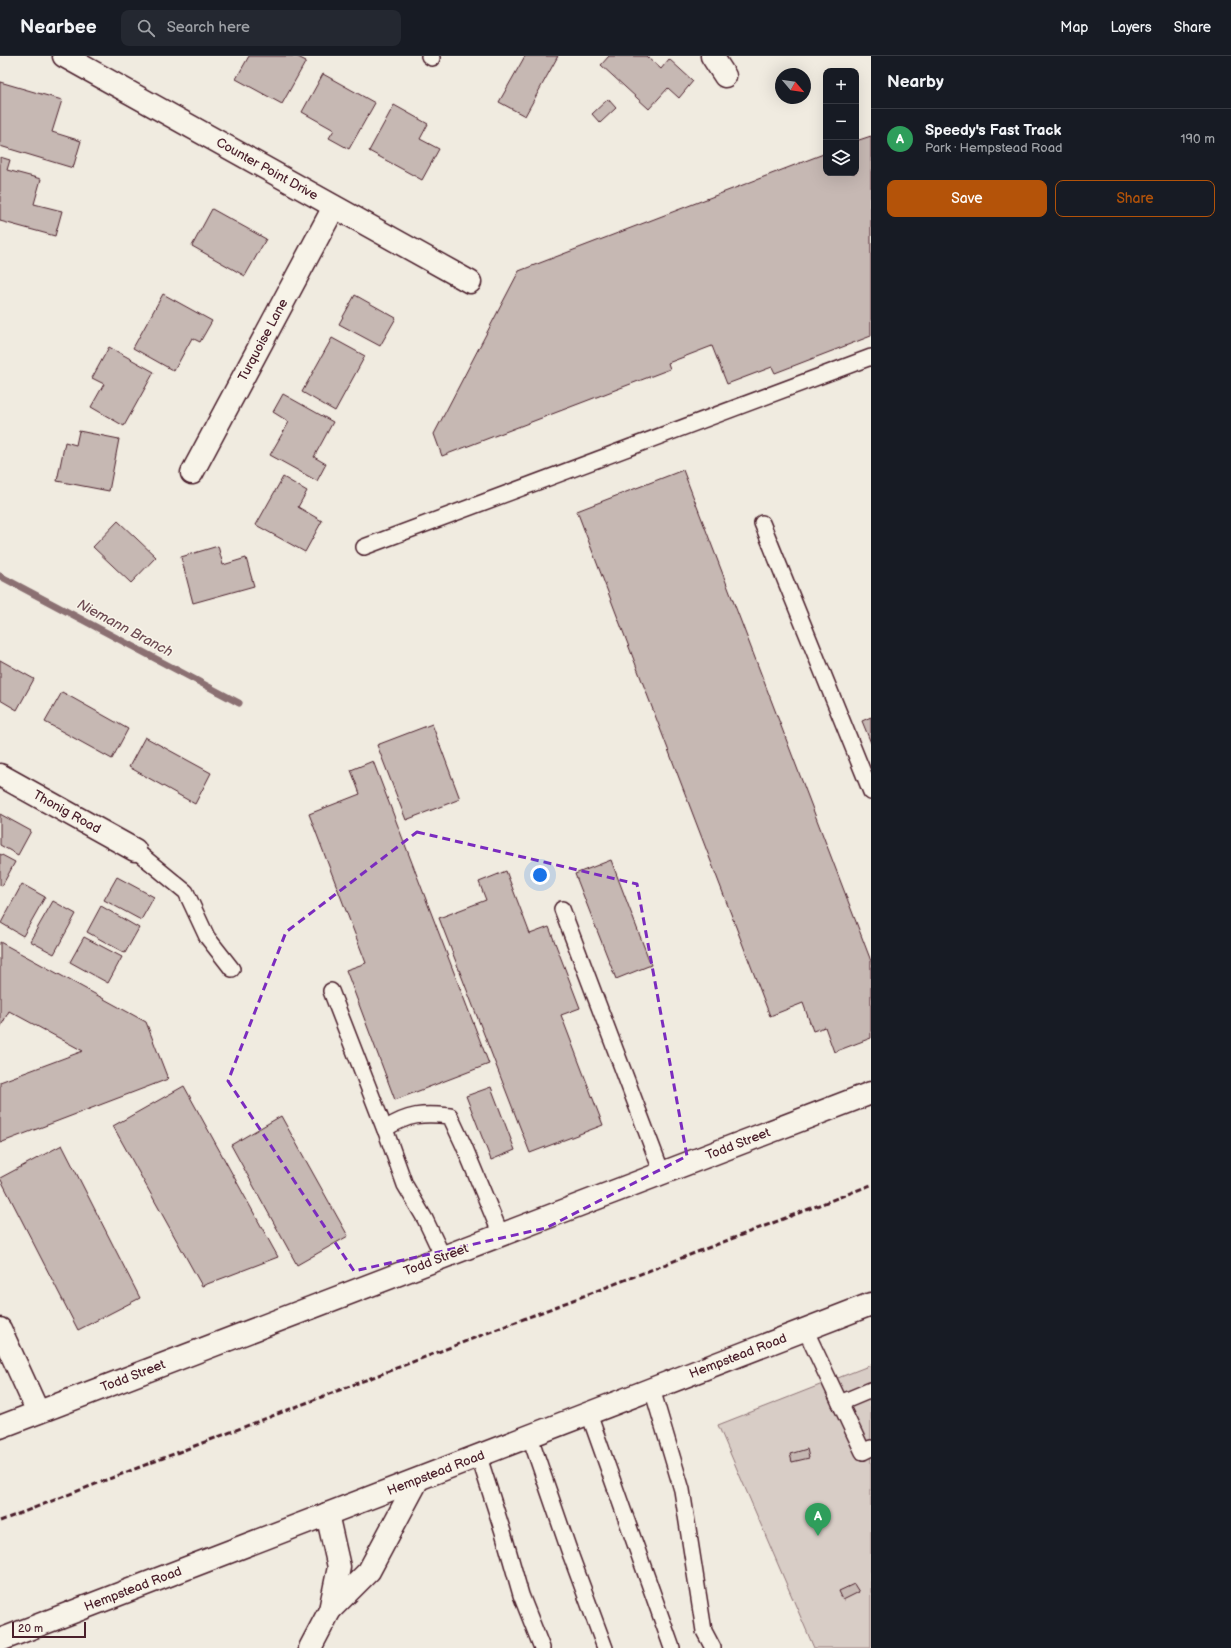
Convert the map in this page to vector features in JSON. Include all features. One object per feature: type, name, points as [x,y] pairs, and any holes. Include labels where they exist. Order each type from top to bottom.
[{"type":"street","name":"Counter Point Drive","points":[[64,56],[470,282]]},
{"type":"street","points":[[712,56],[725,76]]},
{"type":"street","name":"Turquoise Lane","points":[[192,473],[334,207]]},
{"type":"street","name":"Thonig Road","points":[[0,775],[134,850]]},
{"type":"street","name":"Todd Street","points":[[0,1427],[871,1093]]},
{"type":"street","name":"Hempstead Road","points":[[0,1640],[479,1457],[871,1304]]},
{"type":"street","points":[[0,1329],[38,1412]]},
{"type":"street","points":[[330,1610],[369,1571],[417,1480]]},
{"type":"street","points":[[310,1648],[330,1610],[339,1566],[327,1514]]},
{"type":"lane","points":[[364,546],[871,357]]},
{"type":"lane","points":[[762,523],[871,792]]},
{"type":"lane","points":[[134,850],[186,892],[207,937],[232,969]]},
{"type":"lane","points":[[562,909],[662,1173]]},
{"type":"lane","points":[[331,991],[405,1185],[425,1219],[443,1257]]},
{"type":"lane","points":[[385,1130],[397,1120],[426,1114],[450,1116],[501,1235]]},
{"type":"lane","points":[[805,1330],[862,1452],[871,1448]]},
{"type":"lane","points":[[652,1389],[682,1490],[704,1631],[713,1648]]},
{"type":"lane","points":[[840,1403],[871,1390]]},
{"type":"lane","points":[[589,1414],[672,1648]]},
{"type":"lane","points":[[530,1437],[570,1556],[605,1648]]},
{"type":"lane","points":[[479,1457],[503,1532],[520,1595],[542,1648]]},
{"type":"highlighted area","points":[[417,832],[637,884],[687,1156],[546,1228],[354,1271],[228,1081],[286,932]]},
{"type":"shaded area","points":[[871,1365],[871,1648],[814,1648],[718,1425]]},
{"type":"building","points":[[249,56],[296,56],[306,61],[282,104],[236,79]]},
{"type":"building","points":[[525,56],[558,56],[525,116],[499,102]]},
{"type":"building","points":[[609,56],[647,56],[661,69],[669,59],[693,81],[679,98],[668,88],[649,109],[601,65]]},
{"type":"building","points":[[323,74],[375,103],[349,149],[329,138],[334,130],[302,112]]},
{"type":"building","points":[[0,82],[62,100],[52,132],[81,141],[73,168],[0,146]]},
{"type":"building","points":[[608,99],[616,108],[600,123],[592,114]]},
{"type":"building","points":[[394,105],[428,124],[420,139],[439,149],[422,180],[369,151]]},
{"type":"building","points":[[871,136],[871,336],[775,373],[772,367],[727,384],[712,346],[668,363],[670,369],[442,456],[434,434],[519,271],[823,154],[823,176],[859,176],[859,140]]},
{"type":"building","points":[[0,157],[10,160],[7,170],[41,179],[34,204],[62,211],[55,236],[0,221]]},
{"type":"building","points":[[212,209],[266,239],[245,276],[192,246]]},
{"type":"building","points":[[163,294],[212,321],[200,342],[192,338],[174,371],[133,348]]},
{"type":"building","points":[[355,295],[396,318],[380,346],[339,324]]},
{"type":"building","points":[[332,338],[365,356],[335,411],[302,392]]},
{"type":"building","points":[[109,347],[154,372],[124,426],[91,407],[104,384],[92,378]]},
{"type":"building","points":[[283,394],[333,422],[314,457],[326,464],[317,481],[270,455],[289,422],[273,412]]},
{"type":"building","points":[[79,431],[119,439],[109,491],[57,481],[65,442],[76,445]]},
{"type":"building","points":[[683,470],[871,961],[871,1038],[834,1052],[825,1027],[813,1031],[803,1003],[770,1016],[577,511]]},
{"type":"building","points":[[283,477],[307,491],[298,507],[322,521],[305,552],[256,525]]},
{"type":"building","points":[[118,521],[156,557],[131,583],[93,547]]},
{"type":"building","points":[[218,546],[223,565],[246,558],[254,586],[193,603],[181,557]]},
{"type":"building","points":[[0,660],[34,679],[17,710],[0,700]]},
{"type":"building","points":[[62,692],[128,729],[112,759],[45,722]]},
{"type":"building","points":[[871,717],[871,743],[862,721]]},
{"type":"building","points":[[432,724],[460,799],[406,820],[377,745]]},
{"type":"building","points":[[145,737],[211,773],[195,804],[129,767]]},
{"type":"building","points":[[373,761],[489,1064],[395,1100],[346,970],[366,963],[309,814],[360,794],[351,770]]},
{"type":"building","points":[[0,814],[31,831],[18,855],[0,845]]},
{"type":"building","points":[[0,854],[15,862],[2,886],[0,885]]},
{"type":"building","points":[[611,860],[651,965],[616,979],[575,874]]},
{"type":"building","points":[[506,871],[530,934],[549,927],[580,1008],[561,1015],[603,1125],[530,1153],[439,918],[486,900],[479,882]]},
{"type":"building","points":[[117,877],[154,897],[141,920],[104,900]]},
{"type":"building","points":[[22,884],[45,897],[23,936],[1,923]]},
{"type":"building","points":[[53,901],[76,914],[54,954],[30,941]]},
{"type":"building","points":[[101,906],[139,928],[125,953],[87,932]]},
{"type":"building","points":[[84,937],[122,957],[108,983],[70,962]]},
{"type":"building","points":[[0,942],[146,1022],[168,1079],[0,1143],[0,1082],[83,1051],[9,1011],[0,1028]]},
{"type":"building","points":[[184,1086],[278,1257],[202,1286],[113,1126]]},
{"type":"building","points":[[491,1087],[515,1150],[491,1160],[466,1096]]},
{"type":"building","points":[[281,1116],[348,1236],[297,1265],[231,1145]]},
{"type":"building","points":[[62,1145],[140,1298],[78,1330],[0,1178]]},
{"type":"building","points":[[807,1449],[809,1458],[792,1462],[790,1454]]},
{"type":"building","points":[[854,1584],[859,1592],[843,1600],[839,1591]]},
{"type":"waterway","name":"Niemann Branch","points":[[0,576],[239,703]]},
{"type":"railway","points":[[0,1521],[871,1185]]},
{"type":"place","name":"Speedy's Fast Track","points":[[818,1536]]}]
